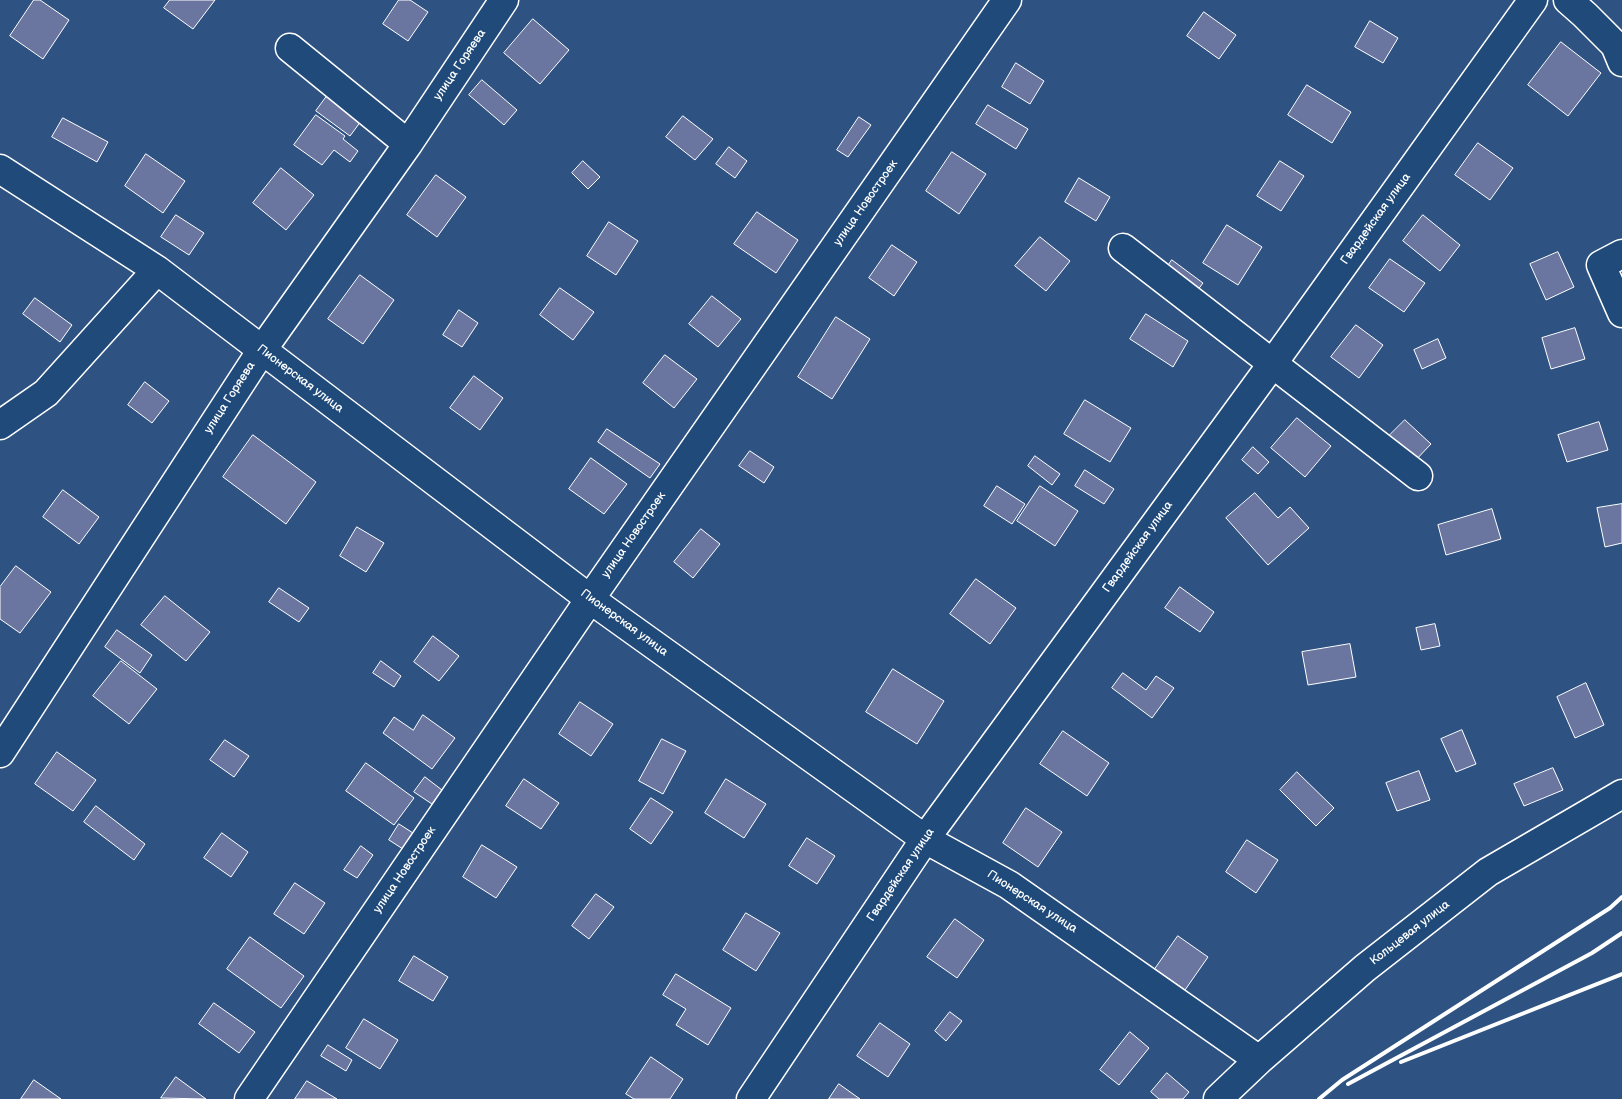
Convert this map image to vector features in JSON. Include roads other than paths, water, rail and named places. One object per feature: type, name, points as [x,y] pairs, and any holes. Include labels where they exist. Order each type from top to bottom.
[{"type":"street","name":"улица Горяева","points":[[0,753],[262,350],[408,144],[504,0]]},
{"type":"street","name":"улица Новостроек","points":[[249,1099],[590,599],[1007,0]]},
{"type":"street","name":"Гвардейская улица","points":[[751,1099],[925,839],[1272,363],[1533,0]]},
{"type":"street","points":[[1568,0],[1586,15],[1615,45],[1622,62]]},
{"type":"street","points":[[290,48],[408,144]]},
{"type":"street","name":"Пионерская улица","points":[[0,169],[157,270],[590,599],[925,839],[1009,885],[1258,1060]]},
{"type":"street","points":[[1123,248],[1418,476]]},
{"type":"street","points":[[1622,254],[1601,265],[1622,313]]},
{"type":"street","points":[[0,425],[46,393],[157,270]]},
{"type":"street","name":"Кольцевая улица","points":[[1218,1099],[1258,1060],[1364,968],[1488,872],[1617,799],[1622,794]]},
{"type":"railway","points":[[1319,1099],[1342,1080],[1610,908],[1622,897]]},
{"type":"railway","points":[[1348,1084],[1592,953],[1622,933]]},
{"type":"railway","points":[[1401,1062],[1622,974]]}]
